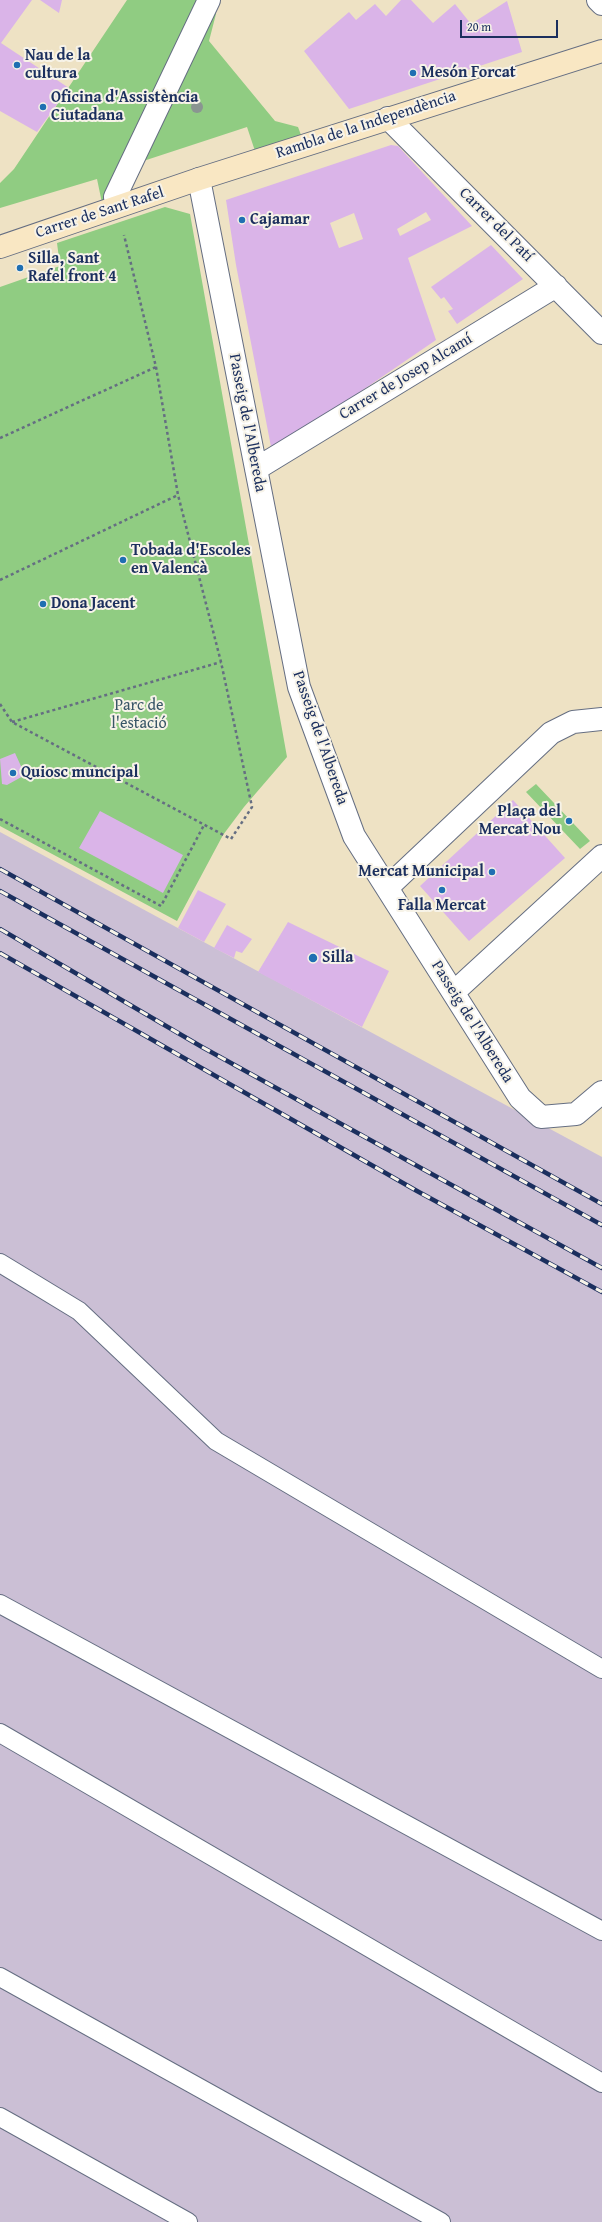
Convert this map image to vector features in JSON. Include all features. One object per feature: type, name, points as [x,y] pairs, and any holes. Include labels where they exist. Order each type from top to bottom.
[{"type":"street","points":[[115,197],[209,0]]},
{"type":"street","points":[[598,0],[602,4]]},
{"type":"street","name":"Rambla de la Independència","points":[[199,179],[602,51]]},
{"type":"street","name":"Carrer del Patí","points":[[388,118],[602,333]]},
{"type":"street","name":"Carrer de Sant Rafel","points":[[0,247],[199,179]]},
{"type":"street","name":"Passeig de l'Albereda","points":[[199,179],[299,687],[354,836],[388,887],[520,1098],[541,1117],[576,1114],[602,1092]]},
{"type":"street","name":"Carrer de Josep Alcamí","points":[[256,469],[556,286]]},
{"type":"street","points":[[388,887],[551,733],[573,722],[602,719]]},
{"type":"street","points":[[454,992],[602,856]]},
{"type":"lane","points":[[0,1263],[79,1311],[216,1441],[602,1669]]},
{"type":"lane","points":[[0,1604],[602,1931]]},
{"type":"lane","points":[[0,1733],[602,2083]]},
{"type":"lane","points":[[0,1977],[441,2222]]},
{"type":"lane","points":[[0,2117],[188,2222]]},
{"type":"path","points":[[0,704],[12,722],[231,839],[252,807],[221,662],[178,495],[156,367],[122,228]]},
{"type":"path","points":[[0,438],[156,367]]},
{"type":"path","points":[[0,580],[178,495]]},
{"type":"path","points":[[12,722],[221,662]]},
{"type":"path","points":[[0,819],[161,906],[204,825]]},
{"type":"shaded area","points":[[0,832],[602,1157],[602,2222],[0,2222]]},
{"type":"green space","points":[[127,0],[210,0],[216,14],[209,41],[275,121],[298,127],[301,135],[255,151],[247,127],[125,167],[131,193],[102,203],[97,179],[0,208],[0,183],[14,169]]},
{"type":"green space","name":"Parc de l'estació","points":[[165,207],[190,214],[287,757],[244,807],[223,835],[177,921],[0,826],[0,287],[60,266],[57,243]]},
{"type":"green space","points":[[536,784],[590,841],[580,849],[526,792]]},
{"type":"building","name":"Nau de la cultura","points":[[0,0],[32,0],[1,43],[69,88],[37,132],[0,111]]},
{"type":"building","name":"Nau de la cultura","points":[[40,0],[62,0],[59,13]]},
{"type":"building","points":[[401,0],[411,0],[433,23],[455,4],[471,24],[507,1],[522,52],[349,109],[304,51],[349,12],[356,20],[375,4],[386,16]]},
{"type":"building","points":[[391,145],[398,146],[472,226],[408,258],[436,340],[272,452],[236,265],[226,200]],"holes":[[[426,212],[431,220],[400,236],[397,229]],[[354,213],[363,239],[339,248],[330,223]]]},
{"type":"building","points":[[491,245],[523,279],[457,324],[448,311],[453,309],[444,297],[441,299],[431,287]]},
{"type":"building","points":[[15,753],[25,775],[7,785],[2,784],[0,759]]},
{"type":"building","name":"Mercat Municipal","points":[[513,800],[565,858],[469,941],[420,886]]},
{"type":"building","points":[[100,811],[183,855],[163,893],[79,848]]},
{"type":"building","points":[[198,890],[226,904],[204,942],[178,928]]},
{"type":"building","points":[[288,922],[389,971],[362,1027],[258,972]]},
{"type":"building","points":[[227,925],[252,939],[242,953],[236,951],[234,958],[214,948]]},
{"type":"railway","points":[[0,869],[602,1204]]},
{"type":"railway","points":[[0,891],[602,1225]]},
{"type":"railway","points":[[0,929],[202,1047],[602,1268]]},
{"type":"railway","points":[[0,953],[417,1191],[602,1292]]},
{"type":"place","name":"Nau de la cultura","points":[[17,65]]},
{"type":"place","name":"Mesón Forcat","points":[[413,73]]},
{"type":"place","name":"Oficina d'Assistència Ciutadana","points":[[43,107]]},
{"type":"place","name":"Cajamar","points":[[242,220]]},
{"type":"place","name":"Silla, Sant Rafel front 4","points":[[20,268]]},
{"type":"place","name":"Tobada d'Escoles en Valencà","points":[[123,560]]},
{"type":"place","name":"Dona Jacent","points":[[43,604]]},
{"type":"place","name":"Quiosc muncipal","points":[[13,773]]},
{"type":"place","name":"Plaça del Mercat Nou","points":[[569,821]]},
{"type":"place","name":"Mercat Municipal","points":[[492,872]]},
{"type":"place","name":"Falla Mercat","points":[[442,890]]},
{"type":"place","name":"Silla","points":[[313,958]]}]
